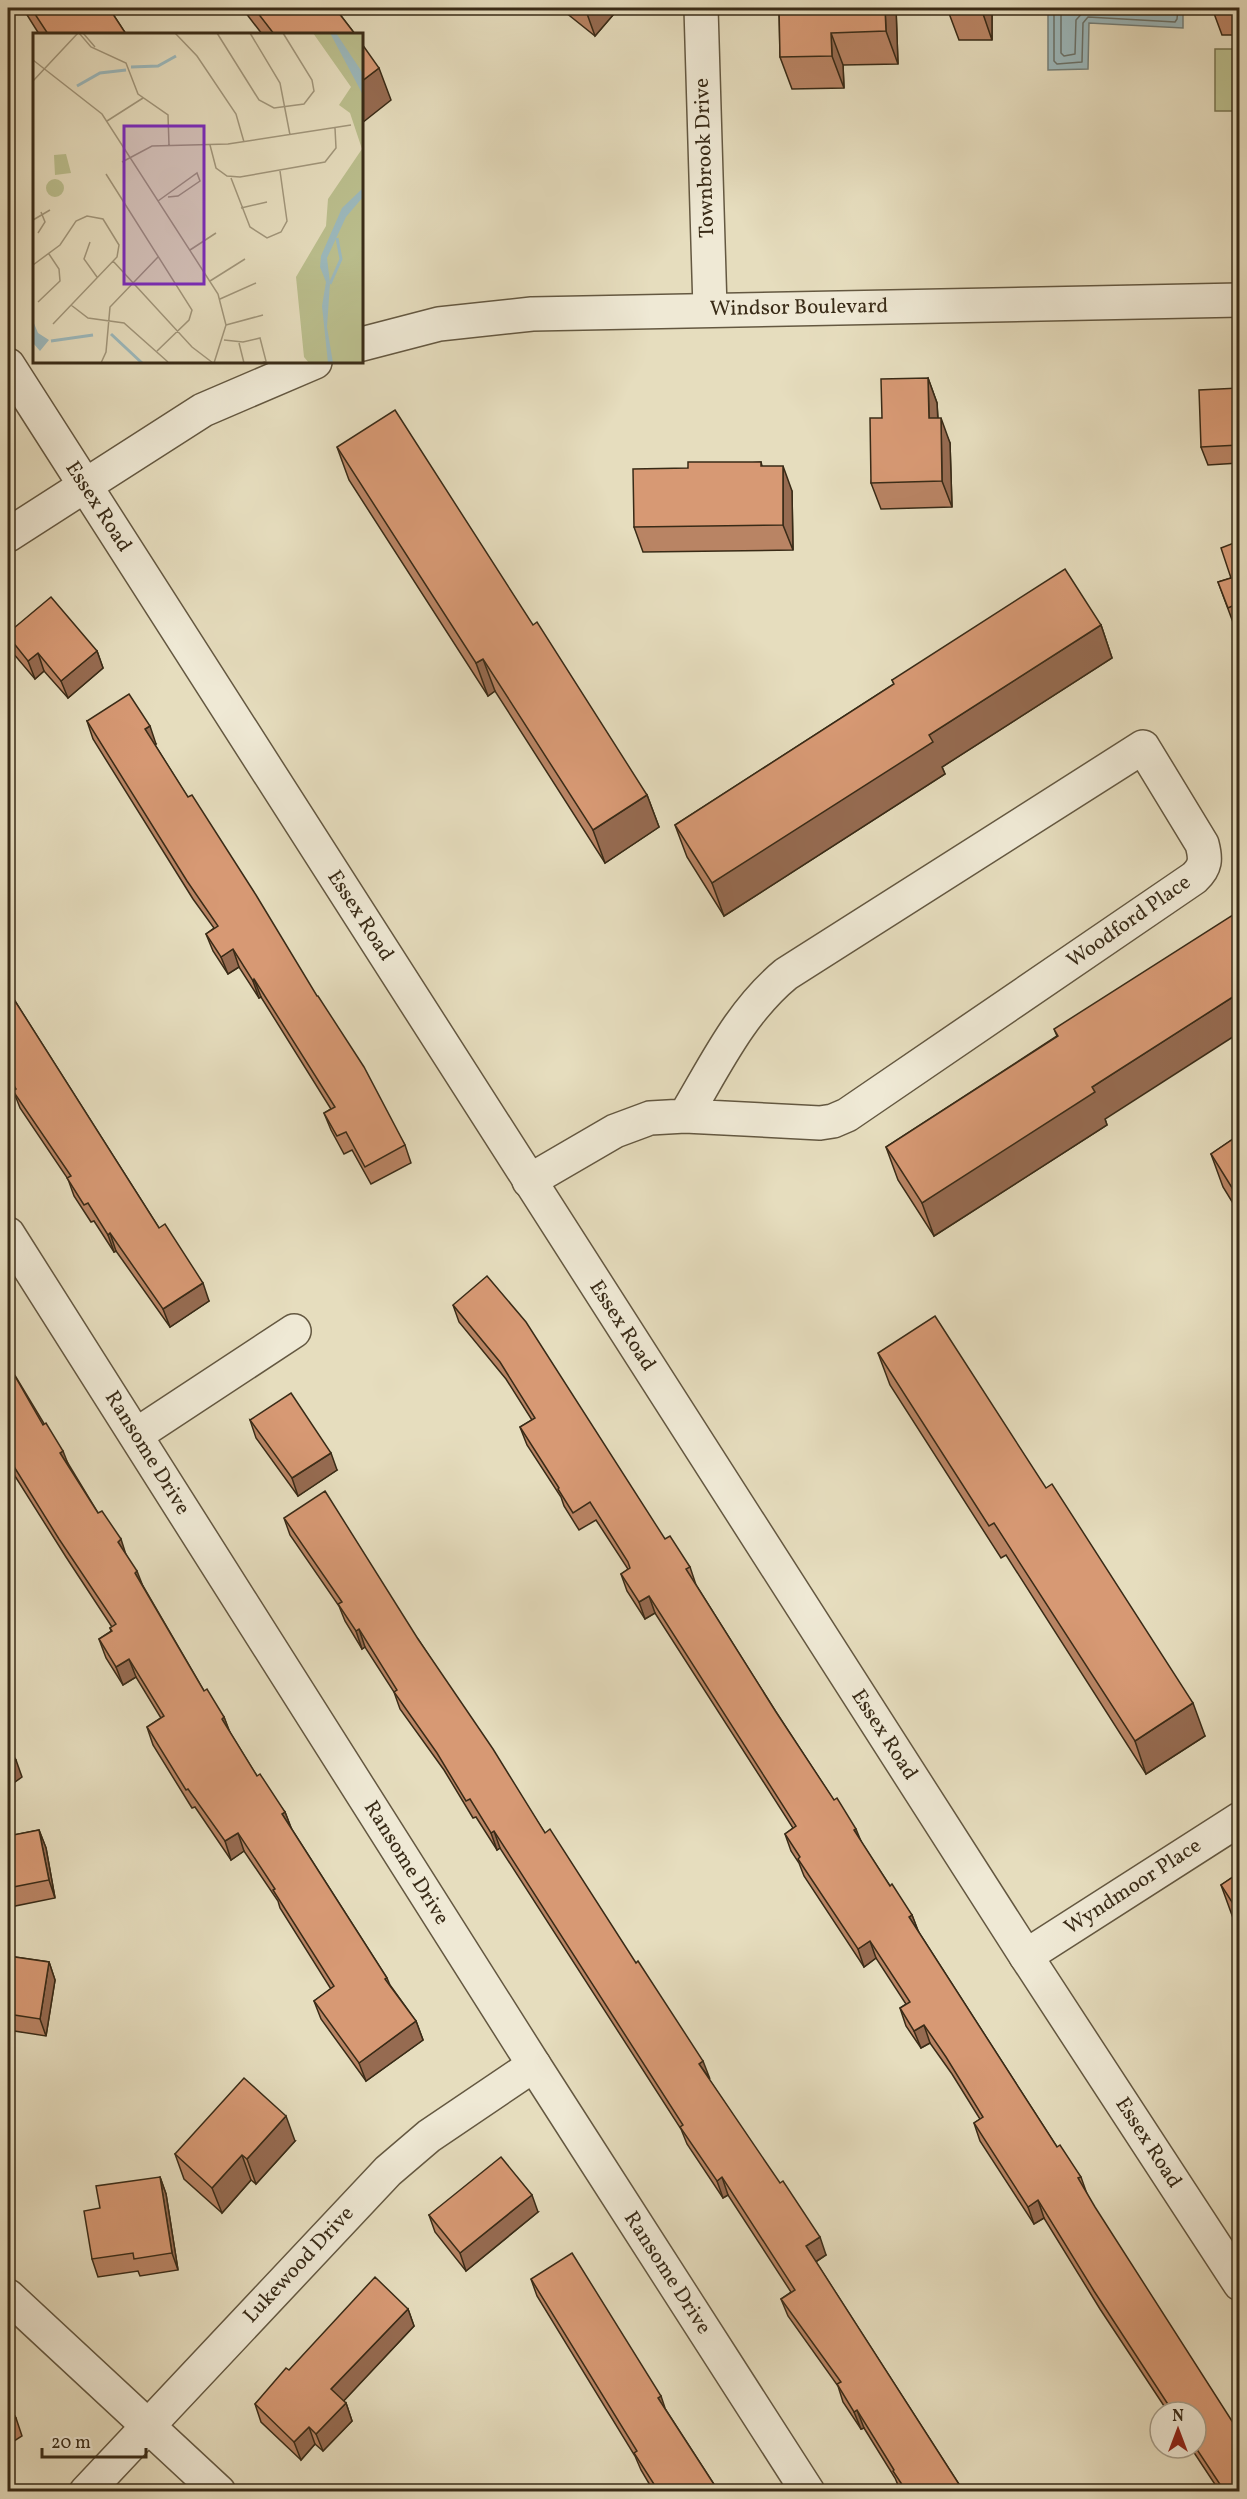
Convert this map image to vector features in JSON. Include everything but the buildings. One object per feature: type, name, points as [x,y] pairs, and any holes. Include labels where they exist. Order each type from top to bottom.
[{"type":"street","name":"Townbrook Drive","points":[[701,8],[710,309]]},
{"type":"street","name":"Windsor Boulevard","points":[[363,344],[439,324],[532,314],[1239,300]]},
{"type":"street","points":[[8,534],[203,410],[313,363]]},
{"type":"street","name":"Essex Road","points":[[8,365],[1026,1956],[1239,2283]]},
{"type":"street","name":"Woodford Place","points":[[529,1181],[615,1131],[650,1118],[685,1116],[820,1123],[847,1115],[1194,878],[1203,869],[1206,858],[1202,843],[1143,747],[786,974],[765,991],[744,1015],[685,1116]]},
{"type":"street","name":"Ransome Drive","points":[[8,1234],[534,2065],[808,2492]]},
{"type":"street","points":[[136,1435],[294,1331]]},
{"type":"street","name":"Wyndmoor Place","points":[[1026,1956],[1239,1819]]},
{"type":"street","name":"Lukewood Drive","points":[[86,2492],[388,2171],[429,2136],[534,2065]]},
{"type":"street","points":[[8,2296],[219,2492]]},
{"type":"green space","points":[[1215,49],[1239,49],[1239,111],[1215,111]]},
{"type":"water","points":[[1048,8],[1183,8],[1183,28],[1089,23],[1088,69],[1048,70]]}]
